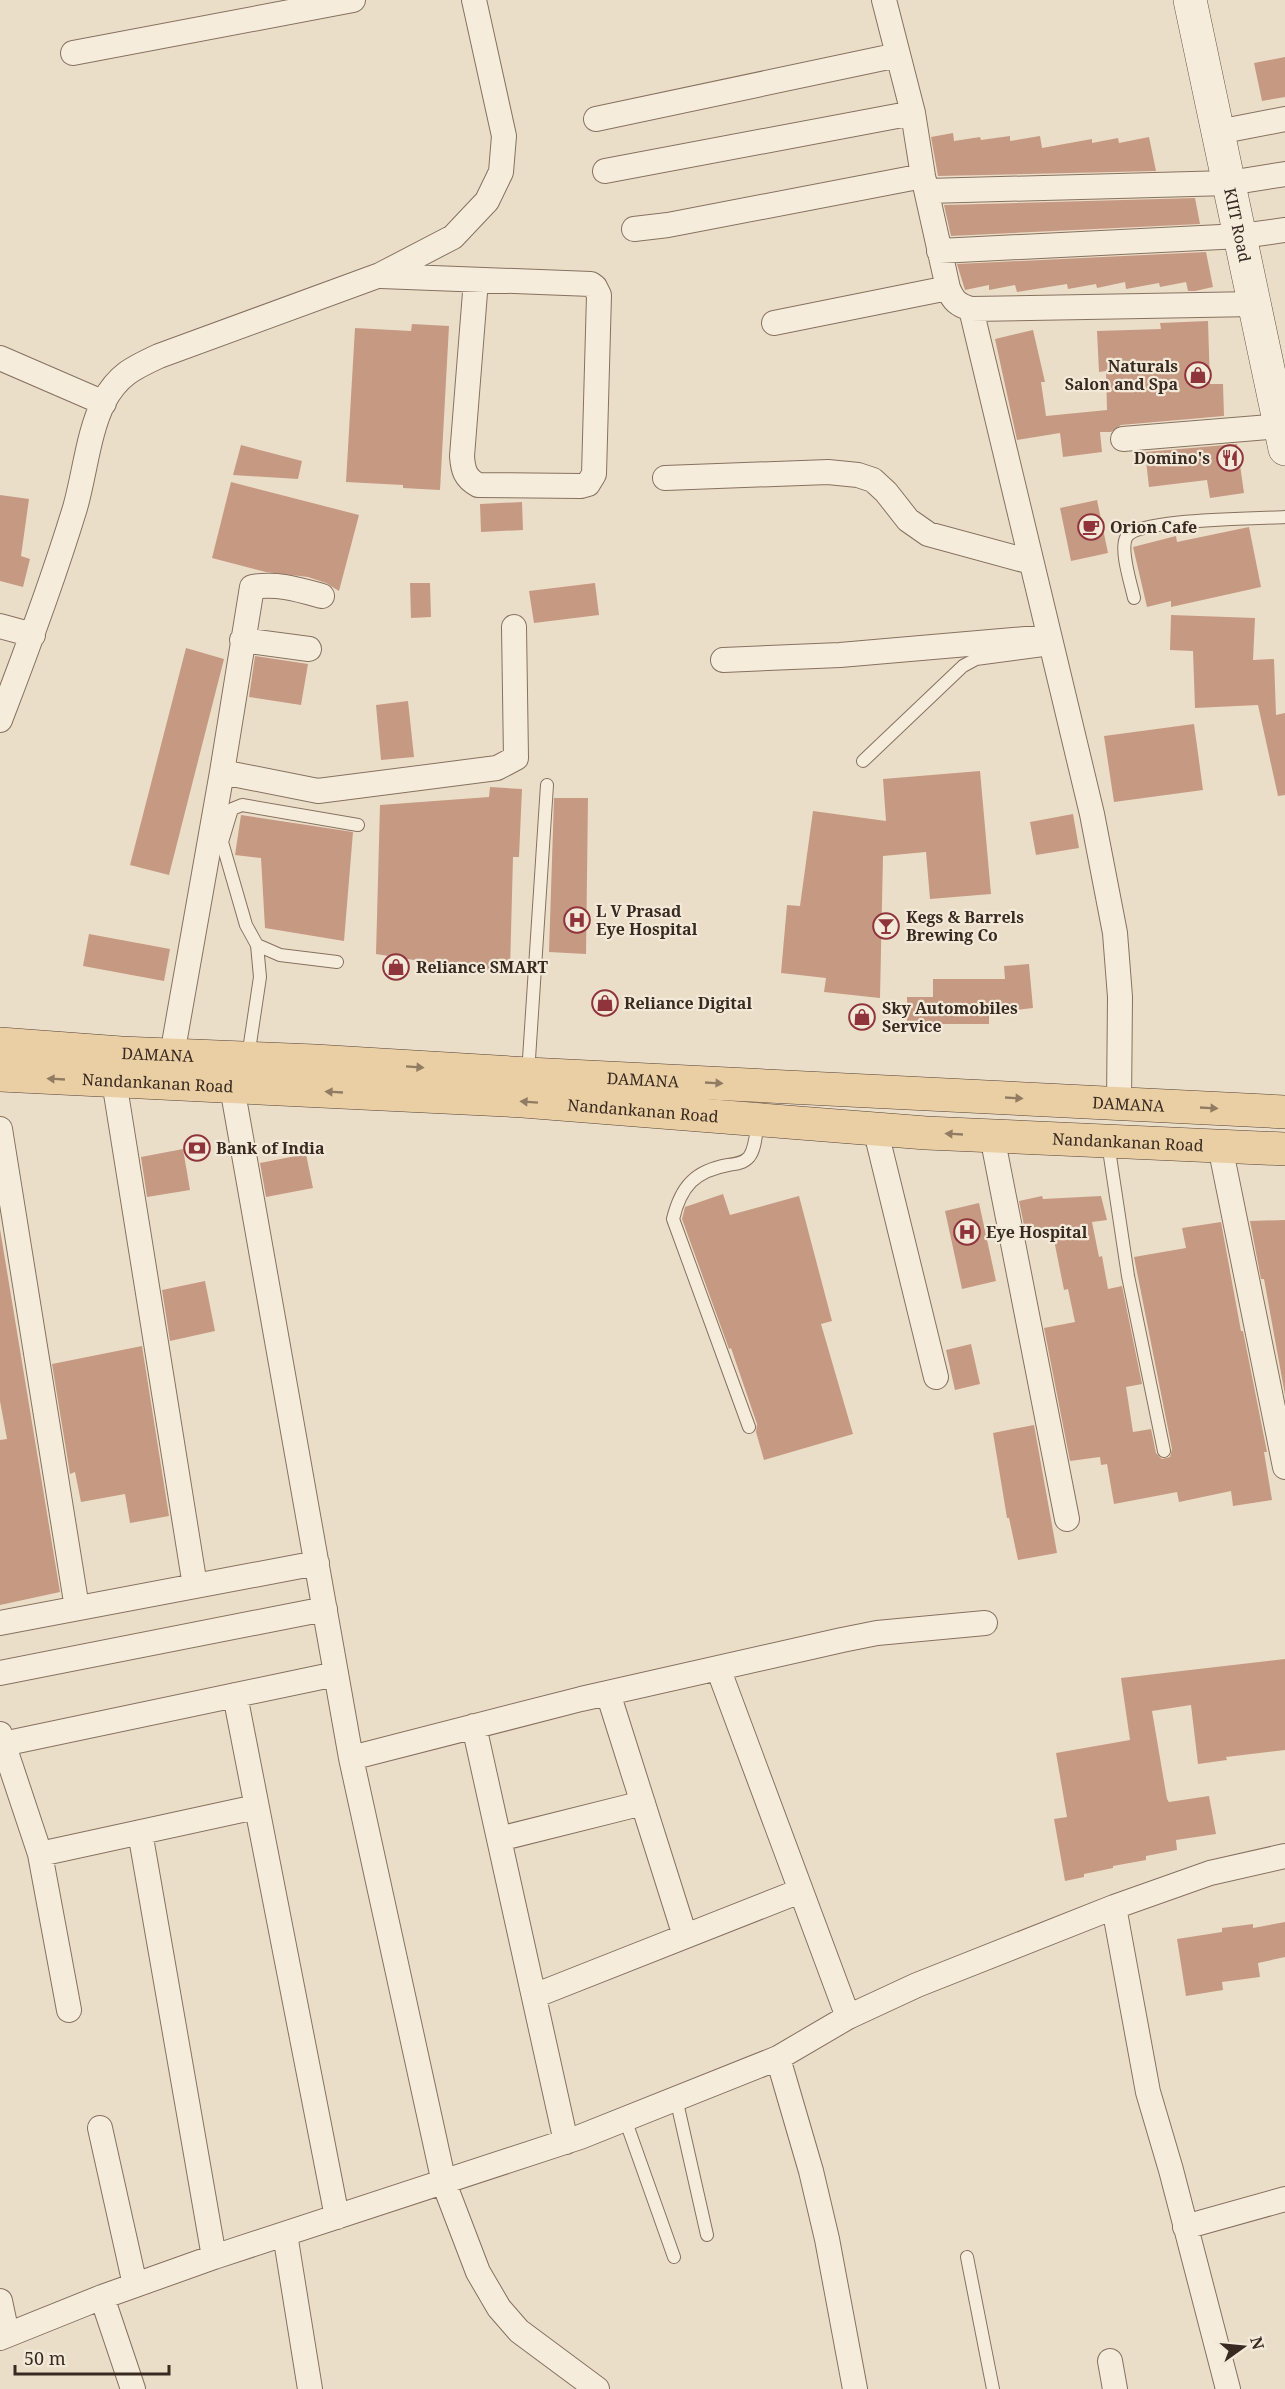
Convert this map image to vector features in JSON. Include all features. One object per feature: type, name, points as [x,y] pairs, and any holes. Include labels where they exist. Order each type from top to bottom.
[{"type":"main road","name":"KIIT Road","points":[[1190,0],[1256,304],[1277,368],[1283,437]]},
{"type":"main road","name":"DAMANA","points":[[0,1044],[528,1074],[1285,1112]]},
{"type":"main road","name":"Nandankanan Road","points":[[0,1075],[523,1101],[992,1136],[1285,1149]]},
{"type":"street","points":[[73,53],[353,0]]},
{"type":"street","points":[[0,720],[33,635],[75,506],[96,424],[114,386],[128,370],[149,360],[380,275],[453,237],[487,201],[501,172],[504,136],[474,0]]},
{"type":"street","points":[[884,0],[913,113],[925,184],[948,288],[952,299],[959,306],[971,309],[1256,304]]},
{"type":"street","points":[[596,119],[898,55]]},
{"type":"street","points":[[605,171],[913,113]]},
{"type":"street","points":[[1218,132],[1285,119]]},
{"type":"street","points":[[634,229],[925,184],[1229,183],[1285,174]]},
{"type":"street","points":[[939,251],[1241,236],[1285,230]]},
{"type":"street","points":[[380,275],[591,284],[595,287],[599,295],[594,474],[588,484],[581,486],[478,485],[468,479],[463,468],[462,456],[476,280]]},
{"type":"street","points":[[774,322],[948,288]]},
{"type":"street","points":[[971,309],[1049,643],[1092,814],[1115,933],[1120,997],[1119,1104]]},
{"type":"street","points":[[0,358],[104,403]]},
{"type":"street","points":[[1123,439],[1283,437]]},
{"type":"street","points":[[665,478],[828,472],[858,475],[873,480],[886,492],[908,520],[928,534],[1031,562]]},
{"type":"street","points":[[172,1055],[252,587],[268,584],[286,585],[322,596]]},
{"type":"street","points":[[0,626],[33,635]]},
{"type":"street","points":[[222,772],[318,791],[497,768],[516,759],[514,627]]},
{"type":"street","points":[[242,640],[309,649]]},
{"type":"street","points":[[723,660],[1049,643]]},
{"type":"street","points":[[114,1082],[195,1586]]},
{"type":"street","points":[[232,1087],[351,1758],[444,2183],[478,2272],[499,2308],[519,2331],[597,2389]]},
{"type":"street","points":[[875,1128],[936,1377]]},
{"type":"street","points":[[0,1129],[77,1608]]},
{"type":"street","points":[[992,1136],[1067,1519]]},
{"type":"street","points":[[1220,1146],[1285,1467]]},
{"type":"street","points":[[0,1623],[316,1563]]},
{"type":"street","points":[[0,1673],[324,1609]]},
{"type":"street","points":[[351,1758],[608,1693],[877,1633],[985,1623]]},
{"type":"street","points":[[718,1668],[848,2017]]},
{"type":"street","points":[[69,2010],[40,1854],[2,1739],[336,1674]]},
{"type":"street","points":[[608,1693],[684,1936]]},
{"type":"street","points":[[235,1695],[337,2217]]},
{"type":"street","points":[[474,1726],[566,2142]]},
{"type":"street","points":[[499,1839],[643,1803]]},
{"type":"street","points":[[40,1854],[256,1807]]},
{"type":"street","points":[[140,1832],[214,2257]]},
{"type":"street","points":[[0,2301],[4,2336],[102,2297],[214,2257],[566,2142],[778,2058],[848,2017],[917,1985],[1114,1907],[1210,1873],[1285,1856]]},
{"type":"street","points":[[534,1996],[800,1891]]},
{"type":"street","points":[[1114,1907],[1148,2092],[1171,2170],[1228,2389]]},
{"type":"street","points":[[778,2058],[811,2171],[827,2239],[855,2389]]},
{"type":"street","points":[[100,2128],[135,2285]]},
{"type":"street","points":[[1185,2227],[1285,2199]]},
{"type":"street","points":[[285,2234],[310,2389]]},
{"type":"street","points":[[102,2297],[133,2389]]},
{"type":"street","points":[[1110,2361],[1115,2389]]},
{"type":"lane","points":[[1134,598],[1124,552],[1126,539],[1133,531],[1162,524],[1285,517]]},
{"type":"lane","points":[[863,761],[963,666],[976,659],[1049,643]]},
{"type":"lane","points":[[528,1074],[547,785]]},
{"type":"lane","points":[[248,1059],[260,977],[257,945],[246,925],[222,842],[232,809],[242,805],[253,805],[358,825]]},
{"type":"lane","points":[[257,945],[280,955],[337,962]]},
{"type":"lane","points":[[749,1427],[673,1219],[678,1199],[694,1177],[716,1167],[748,1159],[753,1152],[758,1119]]},
{"type":"lane","points":[[1108,1141],[1128,1276],[1164,1451]]},
{"type":"lane","points":[[676,2098],[707,2235]]},
{"type":"lane","points":[[626,2119],[674,2257]]},
{"type":"lane","points":[[967,2257],[993,2389]]},
{"type":"building","points":[[1285,57],[1285,97],[1262,101],[1254,63]]},
{"type":"building","points":[[953,133],[954,141],[1010,136],[1010,141],[1040,136],[1042,148],[1092,139],[1092,143],[1118,138],[1119,143],[1149,137],[1156,171],[938,176],[931,137]]},
{"type":"building","points":[[1195,198],[1200,224],[951,236],[944,205]]},
{"type":"building","points":[[1206,252],[1213,287],[1195,291],[1188,291],[1186,282],[1160,287],[1159,283],[1126,289],[1125,282],[1097,288],[1096,284],[1068,289],[1067,284],[1017,292],[1015,285],[989,290],[989,285],[965,290],[957,264]]},
{"type":"building","points":[[1208,321],[1210,384],[1223,384],[1224,416],[1121,425],[1111,432],[1100,432],[1102,452],[1063,457],[1060,433],[1017,440],[995,339],[1033,330],[1045,382],[1041,382],[1046,416],[1107,410],[1106,371],[1099,372],[1097,331],[1161,329],[1160,323]]},
{"type":"building","points":[[412,324],[449,326],[440,490],[403,488],[403,485],[346,482],[355,328],[411,331]]},
{"type":"building","points":[[1237,444],[1244,493],[1210,498],[1207,480],[1149,487],[1145,452]]},
{"type":"building","points":[[241,445],[302,461],[298,479],[233,475]]},
{"type":"building","points":[[231,482],[359,515],[339,591],[326,583],[308,577],[266,572],[212,558]]},
{"type":"building","points":[[0,495],[29,499],[21,556],[30,559],[23,587],[0,581]]},
{"type":"building","points":[[1097,500],[1108,553],[1071,561],[1060,508]]},
{"type":"building","points":[[522,502],[523,530],[481,532],[480,504]]},
{"type":"building","points":[[1249,527],[1261,587],[1171,607],[1171,601],[1147,607],[1133,547],[1176,536],[1177,542]]},
{"type":"building","points":[[410,583],[430,583],[431,617],[411,618]]},
{"type":"building","points":[[595,583],[599,615],[534,623],[529,591]]},
{"type":"building","points":[[1171,615],[1255,618],[1253,660],[1274,659],[1276,715],[1285,713],[1285,795],[1278,796],[1258,705],[1195,708],[1193,651],[1170,650]]},
{"type":"building","points":[[186,648],[224,659],[169,875],[130,865]]},
{"type":"building","points":[[255,656],[308,664],[301,705],[249,697]]},
{"type":"building","points":[[408,701],[414,757],[381,760],[376,705]]},
{"type":"building","points":[[1194,724],[1203,790],[1114,802],[1104,736]]},
{"type":"building","points":[[980,771],[991,894],[930,899],[926,852],[883,856],[880,998],[824,992],[826,978],[781,973],[787,905],[800,906],[813,811],[886,821],[883,779]]},
{"type":"building","points":[[490,787],[522,789],[519,857],[513,857],[510,970],[471,969],[376,954],[380,805],[489,797]]},
{"type":"building","points":[[554,798],[588,798],[586,954],[549,952]]},
{"type":"building","points":[[1073,814],[1079,848],[1036,855],[1030,822]]},
{"type":"building","points":[[241,815],[353,832],[344,941],[265,928],[261,858],[235,855]]},
{"type":"building","points":[[89,934],[170,949],[164,981],[83,966]]},
{"type":"building","points":[[1029,964],[1033,1008],[989,1013],[989,1024],[907,1024],[907,997],[933,997],[933,979],[1005,979],[1004,966]]},
{"type":"building","points":[[183,1149],[190,1190],[147,1197],[141,1157]]},
{"type":"building","points":[[306,1154],[313,1188],[266,1197],[260,1163]]},
{"type":"building","points":[[723,1194],[730,1215],[799,1196],[832,1321],[821,1324],[853,1434],[764,1460],[756,1432],[757,1424],[682,1219],[685,1207]]},
{"type":"building","points":[[1042,1196],[1043,1199],[1101,1196],[1107,1220],[1092,1222],[1099,1257],[1102,1256],[1108,1289],[1122,1286],[1142,1384],[1126,1387],[1133,1432],[1151,1429],[1156,1453],[1162,1459],[1170,1457],[1172,1449],[1134,1257],[1186,1248],[1182,1228],[1221,1222],[1267,1452],[1264,1452],[1272,1500],[1233,1506],[1231,1491],[1179,1502],[1177,1492],[1114,1504],[1107,1464],[1101,1465],[1100,1457],[1070,1461],[1044,1328],[1075,1322],[1068,1289],[1064,1290],[1053,1235],[1027,1240],[1019,1201]]},
{"type":"building","points":[[979,1203],[996,1281],[962,1289],[945,1211]]},
{"type":"building","points":[[1285,1220],[1285,1395],[1264,1279],[1261,1279],[1250,1221]]},
{"type":"building","points":[[0,1229],[60,1592],[0,1605],[0,1440],[7,1439],[0,1401]]},
{"type":"building","points":[[205,1281],[215,1331],[170,1341],[162,1290]]},
{"type":"building","points":[[971,1344],[980,1384],[955,1390],[946,1350]]},
{"type":"building","points":[[142,1346],[169,1516],[130,1523],[125,1494],[81,1502],[75,1472],[70,1474],[52,1364]]},
{"type":"building","points":[[1034,1425],[1057,1553],[1018,1560],[1009,1518],[1007,1518],[993,1433]]},
{"type":"building","points":[[1285,1659],[1285,1750],[1226,1757],[1227,1760],[1198,1764],[1191,1705],[1152,1711],[1167,1799],[1169,1802],[1209,1796],[1216,1834],[1176,1840],[1177,1850],[1146,1856],[1146,1860],[1113,1866],[1113,1868],[1065,1881],[1054,1819],[1067,1817],[1056,1753],[1130,1740],[1121,1678]]},
{"type":"building","points":[[1285,1922],[1285,1957],[1258,1963],[1260,1977],[1222,1982],[1223,1990],[1186,1996],[1177,1939],[1222,1932],[1222,1928],[1253,1924],[1253,1928]]},
{"type":"place","name":"Naturals Salon and Spa","points":[[1198,375]]},
{"type":"place","name":"Domino's","points":[[1230,458]]},
{"type":"place","name":"Orion Cafe","points":[[1091,527]]},
{"type":"place","name":"L V Prasad Eye Hospital","points":[[577,920]]},
{"type":"place","name":"Kegs & Barrels Brewing Co","points":[[886,926]]},
{"type":"place","name":"Reliance SMART","points":[[396,967]]},
{"type":"place","name":"Reliance Digital","points":[[605,1003]]},
{"type":"place","name":"Sky Automobiles Service","points":[[862,1017]]},
{"type":"place","name":"Bank of India","points":[[197,1148]]},
{"type":"place","name":"Eye Hospital","points":[[967,1232]]}]
